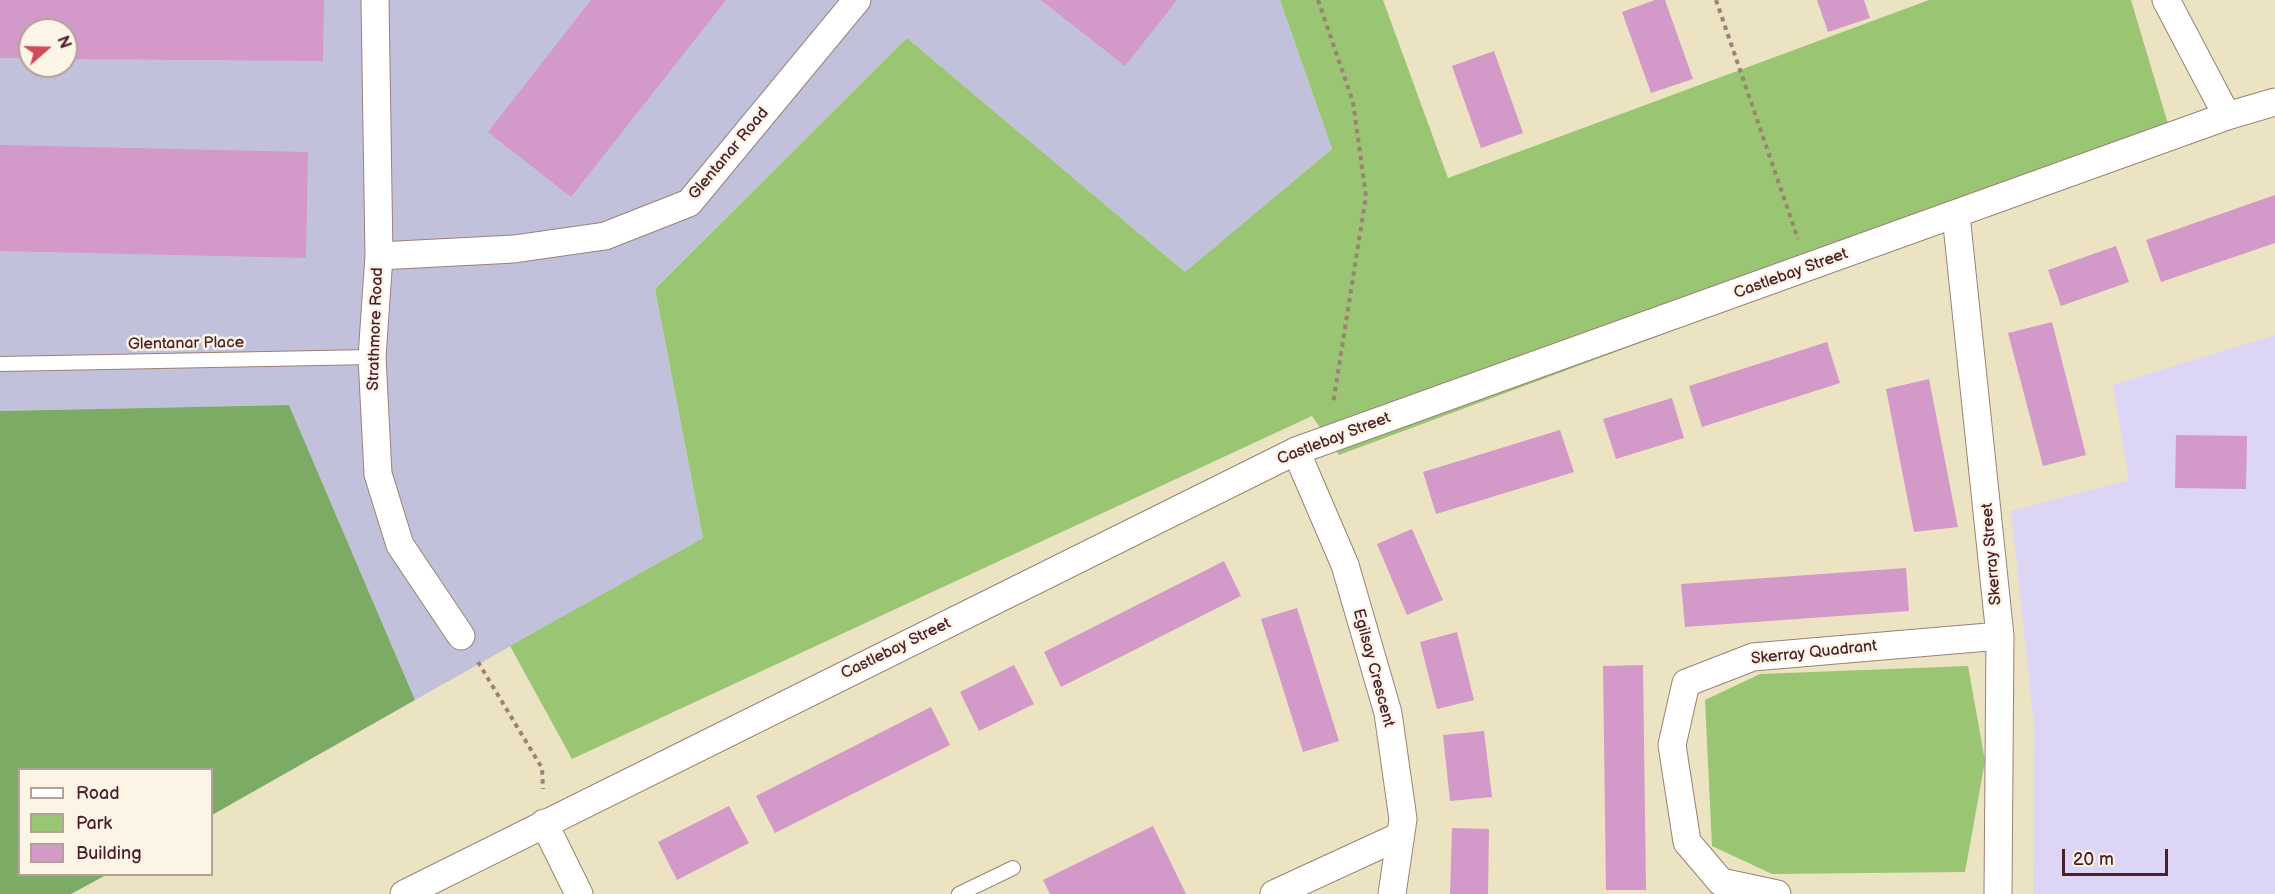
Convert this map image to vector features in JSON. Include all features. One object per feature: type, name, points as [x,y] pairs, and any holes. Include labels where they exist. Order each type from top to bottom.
[{"type":"street","name":"Strathmore Road","points":[[375,0],[379,256],[372,357],[378,474],[400,545],[460,636]]},
{"type":"street","name":"Glentanar Road","points":[[379,256],[514,249],[605,236],[689,203],[857,0]]},
{"type":"street","points":[[2166,0],[2228,116]]},
{"type":"street","name":"Castlebay Street","points":[[404,894],[1296,451],[2228,116],[2275,102]]},
{"type":"street","name":"Skerray Street","points":[[1956,215],[2000,636],[1998,894]]},
{"type":"street","name":"Egilsay Crescent","points":[[1296,451],[1345,565],[1388,713],[1403,819],[1392,894]]},
{"type":"street","name":"Skerray Quadrant","points":[[1777,894],[1721,882],[1687,842],[1672,745],[1686,683],[1753,657],[2000,636]]},
{"type":"street","points":[[544,823],[579,894]]},
{"type":"street","points":[[1274,894],[1400,836]]},
{"type":"lane","name":"Glentanar Place","points":[[0,364],[372,357]]},
{"type":"lane","points":[[959,894],[1013,867]]},
{"type":"path","points":[[1318,0],[1353,102],[1366,196],[1327,440]]},
{"type":"path","points":[[1716,0],[1808,268]]},
{"type":"path","points":[[489,678],[542,768],[544,823]]},
{"type":"shaded area","points":[[0,0],[1280,0],[1332,149],[1185,272],[907,38],[655,289],[703,538],[415,700],[289,405],[0,411]]},
{"type":"shaded area","points":[[2275,335],[2275,894],[2033,894],[2034,726],[2011,511],[2129,480],[2113,385]]},
{"type":"green space","points":[[1280,0],[1383,0],[1448,178],[1929,0],[2131,0],[2174,144],[1339,455],[1312,416],[572,759],[510,646],[703,538],[655,289],[907,38],[1185,272],[1332,149]]},
{"type":"green space","points":[[289,405],[415,700],[213,814],[213,768],[18,768],[18,876],[104,876],[71,894],[0,894],[0,411]]},
{"type":"green space","points":[[1968,666],[1985,761],[1965,872],[1772,874],[1712,846],[1705,700],[1760,674]]},
{"type":"building","points":[[0,0],[324,0],[323,61],[78,59],[78,18],[18,18],[18,58],[0,58]]},
{"type":"building","points":[[591,0],[726,0],[571,197],[488,132]]},
{"type":"building","points":[[1041,0],[1177,0],[1125,66]]},
{"type":"building","points":[[1655,0],[1665,0],[1693,79],[1651,93],[1622,12]]},
{"type":"building","points":[[1817,0],[1864,0],[1870,18],[1828,32]]},
{"type":"building","points":[[1494,51],[1523,133],[1481,148],[1452,66]]},
{"type":"building","points":[[0,145],[308,152],[306,258],[0,251]]},
{"type":"building","points":[[2275,195],[2275,243],[2161,282],[2146,240]]},
{"type":"building","points":[[2116,246],[2129,282],[2061,306],[2048,270]]},
{"type":"building","points":[[2052,322],[2086,455],[2043,466],[2008,333]]},
{"type":"building","points":[[1827,342],[1840,383],[1702,427],[1689,386]]},
{"type":"building","points":[[1929,379],[1958,527],[1914,532],[1886,389]]},
{"type":"building","points":[[1672,398],[1684,438],[1616,459],[1603,419]]},
{"type":"building","points":[[1560,430],[1574,472],[1436,514],[1423,472]]},
{"type":"building","points":[[2176,435],[2247,436],[2246,489],[2175,488]]},
{"type":"building","points":[[1412,529],[1443,600],[1407,615],[1377,544]]},
{"type":"building","points":[[1224,561],[1241,596],[1061,687],[1044,652]]},
{"type":"building","points":[[1906,568],[1909,611],[1685,627],[1681,584]]},
{"type":"building","points":[[1297,608],[1339,741],[1303,752],[1261,619]]},
{"type":"building","points":[[1457,632],[1474,700],[1437,709],[1420,642]]},
{"type":"building","points":[[1014,665],[1034,704],[979,731],[960,692]]},
{"type":"building","points":[[1643,665],[1646,890],[1606,890],[1603,666]]},
{"type":"building","points":[[931,707],[950,745],[775,833],[756,796]]},
{"type":"building","points":[[1484,731],[1492,797],[1450,801],[1443,735]]},
{"type":"building","points":[[729,806],[749,843],[677,880],[658,842]]},
{"type":"building","points":[[1153,826],[1186,894],[1050,894],[1043,880]]},
{"type":"building","points":[[1452,828],[1489,829],[1488,894],[1450,894]]}]
